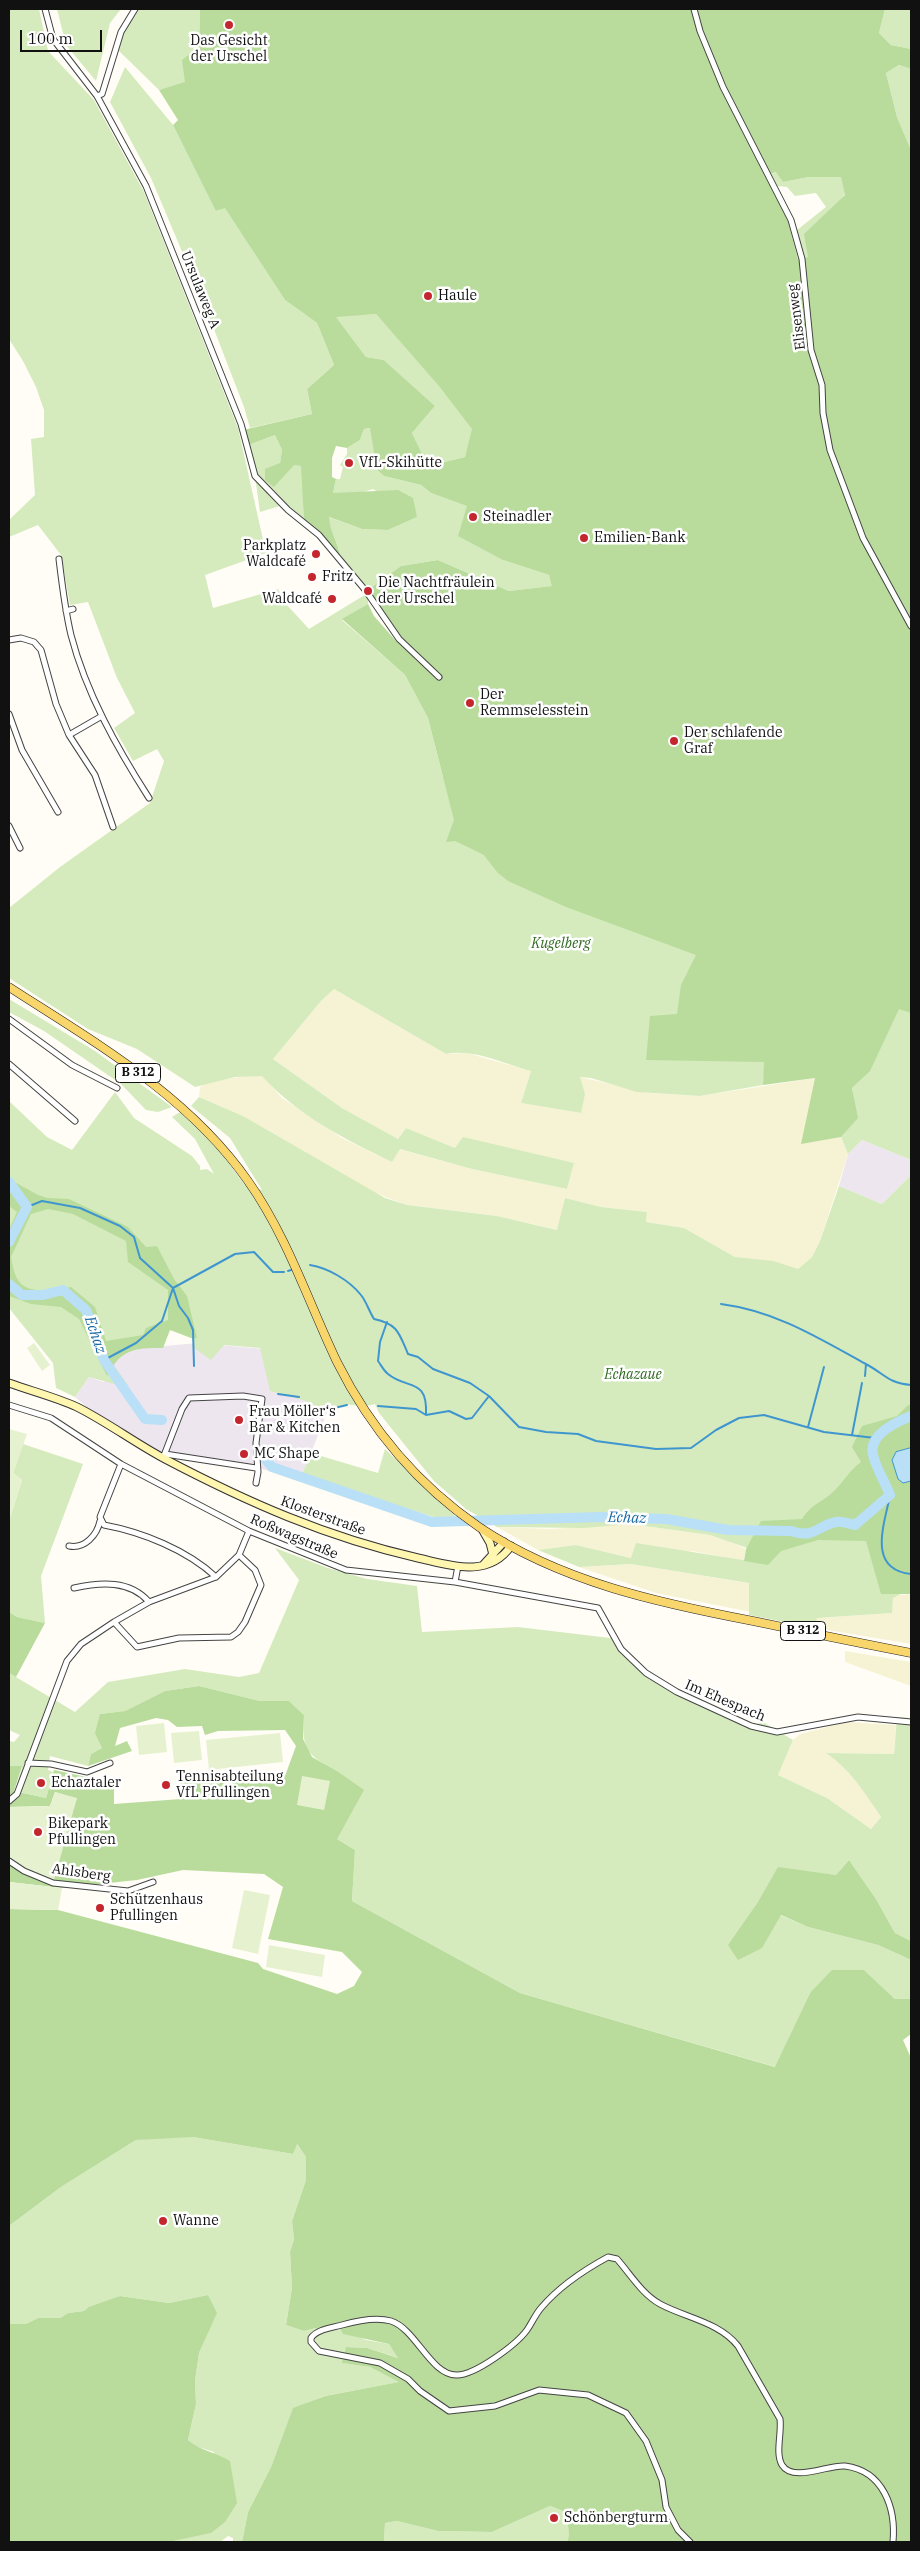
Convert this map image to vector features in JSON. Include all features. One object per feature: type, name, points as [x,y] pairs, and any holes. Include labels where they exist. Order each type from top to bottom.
[{"type":"main road","name":"B 312","points":[[9,987],[122,1062],[168,1096],[216,1141],[248,1182],[272,1220],[338,1363],[367,1414],[402,1460],[443,1500],[511,1546],[545,1563],[595,1583],[694,1610],[911,1653]]},
{"type":"main road","name":"Klosterstraße","points":[[9,1383],[76,1407],[239,1496],[326,1533],[376,1548],[472,1568],[483,1566],[501,1558],[511,1546]]},
{"type":"main road","points":[[479,1526],[490,1543],[493,1555]]},
{"type":"main road","points":[[483,1566],[504,1542]]},
{"type":"street","points":[[45,9],[58,47],[98,96],[102,94],[108,81],[121,32],[136,9]]},
{"type":"street","name":"Elisenweg","points":[[694,9],[700,31],[723,86],[790,220],[802,259],[811,350],[822,385],[823,413],[830,450],[863,538],[911,626]]},
{"type":"street","name":"Ursulaweg A","points":[[98,96],[146,186],[241,424],[255,476],[272,495],[319,535],[366,591],[399,639],[439,677]]},
{"type":"street","points":[[59,559],[66,611],[80,665],[102,716],[149,798]]},
{"type":"street","points":[[66,611],[74,609]]},
{"type":"street","points":[[9,640],[21,638],[34,642],[41,650],[56,704],[70,735],[95,775],[112,827]]},
{"type":"street","points":[[9,714],[22,750],[58,812]]},
{"type":"street","points":[[70,735],[102,716]]},
{"type":"street","points":[[9,826],[20,848]]},
{"type":"street","points":[[9,1019],[72,1066],[117,1088]]},
{"type":"street","points":[[9,1064],[75,1121]]},
{"type":"street","points":[[256,1468],[164,1456],[182,1409],[189,1398],[243,1396],[262,1398],[256,1441],[256,1468],[256,1483]]},
{"type":"street","name":"Roßwagstraße","points":[[9,1405],[51,1418],[121,1464],[249,1531],[346,1570],[454,1582],[598,1608]]},
{"type":"street","points":[[69,1546],[76,1547],[84,1544],[98,1530],[121,1464]]},
{"type":"street","points":[[100,1521],[104,1525],[131,1530],[181,1553],[216,1577]]},
{"type":"street","points":[[9,1801],[17,1794],[67,1661],[81,1644],[114,1622],[150,1602],[216,1577],[239,1554],[249,1531]]},
{"type":"street","points":[[114,1622],[133,1644],[142,1647],[179,1638],[227,1638],[235,1635],[249,1614],[261,1584],[255,1570],[239,1554]]},
{"type":"street","points":[[454,1582],[458,1566]]},
{"type":"street","points":[[74,1588],[113,1584],[140,1592],[150,1602]]},
{"type":"street","name":"Im Ehespach","points":[[598,1608],[621,1649],[646,1673],[677,1692],[752,1726],[777,1732],[858,1717],[911,1722]]},
{"type":"street","points":[[28,1763],[51,1764],[87,1772],[110,1764]]},
{"type":"street","name":"Ahlsberg","points":[[9,1861],[24,1871],[53,1883],[128,1891],[153,1882]]},
{"type":"street","points":[[690,2542],[678,2530],[666,2507],[662,2480],[646,2441],[626,2413],[588,2395],[539,2390],[495,2406],[450,2411],[420,2391],[408,2379],[380,2363],[319,2351],[310,2342],[313,2335],[355,2322],[389,2321],[406,2332],[441,2369],[454,2376],[463,2375],[504,2352],[526,2332],[541,2308],[574,2279],[608,2257],[617,2259],[643,2291],[659,2303],[718,2329],[729,2335],[738,2346],[780,2420],[782,2431],[779,2452],[782,2465],[789,2471],[800,2473],[844,2466],[861,2471],[880,2485],[891,2504],[894,2524],[893,2542]]},
{"type":"shaded area","points":[[334,989],[446,1054],[467,1053],[531,1071],[521,1103],[581,1113],[580,1077],[649,1093],[700,1096],[815,1078],[802,1143],[841,1137],[848,1154],[820,1241],[812,1257],[798,1269],[735,1257],[684,1228],[646,1222],[647,1212],[601,1207],[565,1198],[558,1230],[497,1216],[407,1205],[370,1191],[243,1116],[199,1097],[200,1087],[208,1082],[252,1075],[263,1076],[282,1098],[342,1138],[392,1162],[399,1149],[472,1169],[567,1189],[574,1163],[455,1148],[406,1128],[398,1139],[342,1108],[273,1059],[321,1001]]},
{"type":"shaded area","points":[[862,1140],[911,1160],[911,1175],[882,1204],[839,1186],[848,1154]]},
{"type":"shaded area","points":[[198,1343],[276,1350],[333,1397],[300,1481],[259,1468],[162,1454],[91,1411],[75,1397],[89,1377],[104,1382],[115,1361],[123,1354],[141,1348]]},
{"type":"shaded area","points":[[630,1524],[710,1535],[746,1549],[744,1561],[692,1551],[632,1558],[576,1545],[538,1550],[497,1527],[550,1529]]},
{"type":"shaded area","points":[[631,1564],[760,1585],[751,1612],[656,1593],[579,1567]]},
{"type":"shaded area","points":[[911,1594],[911,1644],[815,1628],[817,1618],[891,1613],[893,1596]]},
{"type":"shaded area","points":[[845,1651],[911,1662],[911,1686],[845,1662]]},
{"type":"shaded area","points":[[847,1722],[896,1725],[894,1754],[827,1753],[838,1761],[862,1788],[881,1817],[871,1829],[827,1798],[778,1775],[793,1740],[800,1734]]},
{"type":"green space","name":"Kugelberg","points":[[9,9],[39,9],[48,51],[94,100],[144,192],[238,428],[266,553],[205,575],[213,608],[278,589],[286,604],[309,629],[368,593],[368,604],[342,620],[405,675],[428,718],[443,777],[911,1007],[911,1160],[862,1140],[848,1154],[841,1137],[857,1118],[852,1088],[865,1075],[765,1063],[763,1085],[700,1096],[637,1092],[591,1078],[580,1077],[585,1094],[581,1113],[521,1103],[531,1071],[478,1055],[467,1053],[446,1054],[334,989],[321,1001],[273,1059],[342,1108],[398,1139],[406,1128],[455,1148],[463,1137],[574,1163],[567,1189],[472,1169],[400,1149],[392,1162],[340,1135],[307,1115],[262,1076],[235,1077],[195,1087],[137,1049],[88,1029],[9,978],[9,908],[60,867],[150,803],[164,761],[157,749],[133,761],[114,728],[135,713],[117,678],[88,602],[70,605],[61,555],[38,525],[9,537],[9,520],[35,495],[31,439],[44,437],[44,410],[36,387],[9,339]]},
{"type":"green space","points":[[57,9],[121,9],[110,23],[96,81],[66,45]]},
{"type":"green space","points":[[135,9],[200,9],[199,47],[185,83],[159,90],[115,47]]},
{"type":"green space","points":[[200,9],[885,9],[879,33],[891,45],[911,49],[911,69],[899,65],[886,73],[897,117],[911,150],[911,1013],[899,1009],[870,1071],[852,1088],[858,1118],[841,1137],[801,1144],[815,1078],[763,1085],[764,1062],[646,1060],[650,1016],[677,1014],[681,985],[696,955],[566,907],[508,881],[497,872],[484,855],[455,841],[446,842],[454,820],[428,718],[405,675],[342,619],[368,604],[374,616],[396,641],[399,639],[366,591],[401,566],[438,560],[509,591],[552,586],[549,575],[503,560],[458,536],[467,506],[431,493],[421,485],[384,476],[377,470],[370,428],[364,429],[360,440],[347,448],[336,446],[332,458],[332,477],[336,479],[333,493],[398,490],[413,498],[417,517],[388,530],[362,529],[329,517],[331,529],[341,557],[341,563],[304,521],[301,466],[294,465],[274,487],[265,480],[265,469],[280,463],[282,450],[275,435],[246,446],[243,430],[312,414],[307,389],[334,365],[317,323],[285,300],[225,208],[216,211],[173,125],[178,120],[159,90],[185,82],[182,60],[199,47]],"holes":[[[776,172],[783,182],[809,177],[841,177],[845,195],[804,234],[808,257],[798,259],[787,218],[765,176]],[[376,314],[439,386],[472,429],[465,457],[428,466],[412,433],[435,406],[384,360],[366,357],[336,317]]]},
{"type":"green space","points":[[885,9],[911,9],[911,49],[891,45],[879,33]]},
{"type":"green space","points":[[899,65],[911,69],[911,150],[897,117],[886,73]]},
{"type":"green space","points":[[125,67],[173,125],[217,211],[225,207],[285,300],[317,323],[334,365],[307,389],[312,414],[250,428],[244,407],[205,306],[151,178],[110,102]]},
{"type":"green space","points":[[777,172],[783,182],[809,177],[841,176],[845,194],[833,209],[808,257],[804,258],[797,230],[826,207],[816,193],[795,196],[787,187],[777,186],[771,174]]},
{"type":"green space","points":[[376,314],[440,386],[473,429],[465,457],[428,466],[412,433],[435,406],[384,360],[366,357],[335,316]]},
{"type":"green space","points":[[371,428],[377,470],[384,476],[421,485],[431,493],[468,506],[503,560],[549,575],[553,586],[509,591],[438,560],[401,566],[367,590],[341,562],[341,556],[328,517],[362,529],[388,530],[417,517],[373,489],[360,493],[333,493],[336,479],[340,479],[343,467],[340,465],[347,454],[347,448],[360,440],[364,429]]},
{"type":"green space","points":[[275,435],[282,450],[280,463],[302,466],[304,521],[283,505],[260,512],[255,476],[246,446]]},
{"type":"green space","points":[[9,999],[95,1051],[172,1107],[158,1112],[146,1110],[121,1084],[44,1031],[9,1012]]},
{"type":"green space","name":"Echazaue","points":[[115,1092],[134,1118],[192,1156],[200,1166],[200,1170],[207,1169],[214,1174],[195,1139],[172,1117],[180,1112],[213,1142],[244,1184],[262,1190],[230,1138],[191,1106],[199,1097],[243,1116],[385,1198],[407,1205],[497,1216],[557,1230],[565,1198],[601,1207],[647,1212],[646,1222],[684,1228],[735,1257],[773,1261],[798,1269],[812,1257],[820,1241],[839,1186],[882,1204],[911,1175],[911,1578],[901,1594],[893,1598],[892,1613],[817,1618],[815,1628],[749,1615],[749,1583],[631,1564],[579,1567],[538,1550],[576,1545],[631,1558],[636,1543],[749,1561],[747,1548],[710,1535],[630,1524],[584,1528],[497,1527],[466,1509],[434,1481],[379,1413],[375,1404],[369,1406],[345,1405],[327,1412],[306,1401],[270,1391],[260,1348],[224,1345],[211,1360],[194,1348],[192,1338],[174,1323],[110,1360],[128,1385],[125,1387],[89,1377],[75,1397],[56,1388],[53,1363],[9,1308],[9,1101],[47,1137],[72,1150]]},
{"type":"green space","points":[[9,1179],[38,1195],[48,1198],[69,1199],[128,1227],[146,1247],[157,1246],[174,1279],[187,1296],[197,1338],[191,1338],[170,1330],[163,1348],[136,1350],[123,1355],[107,1376],[79,1319],[61,1307],[31,1304],[9,1296],[9,1230],[17,1212],[9,1206]],"holes":[[[48,1209],[73,1214],[126,1241],[128,1262],[168,1290],[168,1320],[146,1328],[143,1335],[106,1341],[95,1307],[71,1287],[35,1290],[22,1285],[14,1272],[11,1257],[31,1214]]]},
{"type":"green space","points":[[34,1343],[50,1365],[42,1371],[27,1348]]},
{"type":"green space","points":[[908,1405],[911,1406],[911,1448],[896,1452],[892,1460],[898,1479],[903,1483],[911,1481],[911,1594],[881,1594],[866,1541],[818,1540],[781,1551],[768,1565],[744,1561],[746,1549],[761,1521],[802,1519],[810,1509],[830,1495],[861,1462],[852,1447],[862,1426],[897,1416]]},
{"type":"green space","points":[[9,1429],[27,1434],[13,1473],[22,1480],[9,1521]]},
{"type":"green space","points":[[23,1444],[83,1464],[41,1576],[45,1623],[17,1617],[9,1612],[9,1521],[22,1480],[13,1473]]},
{"type":"green space","points":[[385,1449],[457,1518],[440,1519],[302,1475],[311,1453],[378,1473]]},
{"type":"green space","points":[[275,1548],[328,1568],[367,1579],[417,1586],[422,1632],[518,1627],[610,1638],[614,1636],[632,1661],[677,1692],[751,1726],[763,1722],[793,1740],[778,1775],[827,1798],[871,1829],[881,1817],[850,1774],[826,1753],[894,1754],[897,1717],[911,1718],[911,1941],[895,1933],[876,1899],[849,1860],[836,1875],[778,1868],[756,1905],[808,1927],[878,1945],[911,1960],[911,1999],[895,1999],[864,1970],[810,1993],[776,2067],[520,1993],[352,1901],[355,1850],[337,1839],[337,1771],[318,1760],[308,1750],[304,1737],[304,1715],[289,1701],[260,1701],[199,1686],[165,1691],[125,1711],[100,1714],[102,1748],[91,1754],[88,1766],[50,1756],[48,1770],[53,1772],[46,1798],[15,1791],[22,1767],[9,1766],[9,1741],[14,1742],[20,1735],[9,1730],[9,1673],[75,1712],[108,1682],[185,1669],[239,1677],[259,1673],[299,1580]]},
{"type":"green space","points":[[9,1612],[17,1617],[45,1623],[16,1677],[9,1673]]},
{"type":"green space","points":[[199,1686],[260,1701],[289,1701],[304,1715],[303,1739],[312,1757],[337,1771],[364,1790],[337,1839],[355,1850],[352,1901],[520,1993],[775,2067],[810,1993],[832,1970],[864,1970],[895,1999],[911,1999],[911,2034],[903,2040],[911,2058],[911,2542],[567,2542],[569,2536],[568,2513],[550,2506],[492,2532],[438,2531],[397,2521],[385,2523],[384,2542],[242,2542],[248,2512],[271,2467],[293,2408],[325,2396],[399,2382],[370,2367],[342,2363],[346,2347],[367,2348],[398,2358],[389,2344],[343,2334],[340,2328],[320,2334],[316,2328],[304,2331],[286,2325],[292,2288],[290,2252],[294,2239],[292,2221],[306,2180],[306,2157],[297,2144],[293,2154],[193,2137],[136,2140],[61,2187],[9,2226],[9,1909],[58,1910],[258,1963],[263,1969],[337,1994],[354,1986],[362,1972],[342,1952],[268,1939],[283,1887],[264,1874],[183,1870],[137,1880],[62,1888],[9,1882],[9,1858],[26,1868],[77,1799],[55,1792],[50,1806],[9,1807],[9,1766],[22,1766],[14,1791],[46,1798],[54,1770],[114,1783],[114,1804],[181,1799],[180,1782],[285,1776],[296,1746],[285,1730],[218,1731],[205,1735],[202,1726],[177,1727],[168,1720],[156,1718],[120,1728],[115,1746],[127,1741],[132,1751],[88,1766],[91,1754],[102,1748],[95,1733],[100,1714],[125,1711],[165,1691]]},
{"type":"green space","points":[[164,1723],[167,1752],[139,1755],[136,1726]]},
{"type":"green space","points":[[199,1731],[202,1760],[174,1763],[171,1733]]},
{"type":"green space","points":[[280,1733],[283,1762],[209,1770],[206,1740]]},
{"type":"green space","points":[[302,1776],[330,1781],[324,1810],[297,1805]]},
{"type":"green space","name":"Bikepark Pfullingen","points":[[55,1792],[77,1798],[54,1880],[26,1868],[9,1857],[9,1807],[50,1806]]},
{"type":"green space","points":[[849,1860],[876,1899],[895,1933],[911,1941],[911,1960],[878,1945],[808,1927],[781,1915],[762,1948],[738,1960],[728,1945],[756,1905],[778,1867],[836,1875]]},
{"type":"green space","points":[[9,1882],[62,1888],[58,1910],[9,1909]]},
{"type":"green space","points":[[244,1890],[270,1895],[258,1954],[232,1948]]},
{"type":"green space","points":[[269,1945],[325,1955],[322,1977],[266,1967]]},
{"type":"green space","points":[[162,2137],[193,2137],[293,2154],[296,2143],[306,2157],[306,2180],[292,2221],[294,2239],[290,2252],[292,2288],[286,2325],[304,2331],[316,2328],[320,2334],[340,2328],[366,2340],[389,2344],[399,2358],[367,2348],[346,2347],[343,2363],[370,2367],[400,2382],[324,2396],[293,2409],[271,2467],[248,2512],[242,2542],[233,2542],[233,2538],[228,2536],[220,2542],[168,2542],[173,2540],[214,2452],[195,2446],[188,2440],[196,2404],[195,2381],[199,2353],[216,2314],[208,2295],[169,2303],[120,2296],[84,2311],[68,2313],[60,2318],[38,2318],[26,2324],[9,2324],[9,2226],[61,2187],[136,2140]]},
{"type":"green space","points":[[208,2295],[217,2313],[199,2353],[195,2381],[196,2404],[188,2440],[230,2461],[237,2503],[225,2522],[211,2533],[168,2542],[9,2542],[9,2324],[26,2324],[38,2318],[60,2318],[68,2313],[84,2311],[89,2307],[120,2296],[169,2303]]},
{"type":"green space","points":[[550,2506],[568,2513],[569,2536],[567,2542],[384,2542],[385,2523],[397,2521],[438,2531],[492,2532]]},
{"type":"water","points":[[911,1448],[911,1481],[903,1483],[898,1479],[892,1460],[896,1452]]},
{"type":"waterway","name":"Echaz","points":[[9,1182],[27,1207],[9,1242]]},
{"type":"waterway","points":[[27,1207],[42,1201],[80,1208],[120,1226],[134,1237],[140,1258],[173,1288],[162,1321],[136,1343],[104,1360]]},
{"type":"waterway","points":[[194,1366],[193,1330],[188,1318],[179,1306],[173,1288],[235,1254],[254,1252],[273,1272],[284,1272]]},
{"type":"waterway","points":[[310,1265],[331,1272],[350,1284],[363,1297],[374,1319],[382,1321],[397,1330],[408,1354],[418,1357],[433,1369],[470,1383],[489,1396],[519,1427],[546,1432],[578,1434],[596,1441],[656,1449],[691,1448],[716,1430],[739,1418],[764,1415],[824,1432],[875,1438]]},
{"type":"waterway","points":[[288,1271],[294,1269]]},
{"type":"waterway","name":"Echaz","points":[[9,1284],[22,1295],[43,1295],[63,1290],[86,1310],[104,1360],[145,1419],[162,1420]]},
{"type":"waterway","points":[[721,1304],[741,1307],[795,1326],[871,1367],[891,1380],[911,1385]]},
{"type":"waterway","points":[[387,1322],[380,1342],[378,1361],[384,1370],[395,1379],[415,1386],[420,1390],[424,1395],[426,1403],[426,1415]]},
{"type":"waterway","points":[[865,1376],[866,1364]]},
{"type":"waterway","points":[[808,1427],[824,1367]]},
{"type":"waterway","points":[[852,1435],[862,1383]]},
{"type":"waterway","points":[[278,1394],[299,1397]]},
{"type":"waterway","points":[[378,1406],[416,1409],[426,1415],[449,1411],[466,1419],[472,1418],[489,1396]]},
{"type":"waterway","points":[[326,1410],[347,1405]]},
{"type":"waterway","name":"Echaz","points":[[261,1454],[272,1467],[432,1522],[600,1517],[666,1519],[728,1530],[791,1531],[805,1534],[836,1522],[855,1525],[890,1495],[876,1465],[873,1448],[875,1441],[884,1430],[911,1416]]},
{"type":"waterway","points":[[890,1495],[883,1531],[883,1554],[888,1563],[897,1570],[911,1574]]},
{"type":"place","name":"Das Gesicht der Urschel","points":[[229,25]]},
{"type":"place","name":"Haule","points":[[428,296]]},
{"type":"place","name":"VfL-Skihütte","points":[[349,463]]},
{"type":"place","name":"Steinadler","points":[[473,517]]},
{"type":"place","name":"Emilien-Bank","points":[[584,538]]},
{"type":"place","name":"Parkplatz Waldcafé","points":[[316,554]]},
{"type":"place","name":"Fritz","points":[[312,577]]},
{"type":"place","name":"Die Nachtfräulein der Urschel","points":[[368,591]]},
{"type":"place","name":"Waldcafé","points":[[332,599]]},
{"type":"place","name":"Der Remmselesstein","points":[[470,703]]},
{"type":"place","name":"Der schlafende Graf","points":[[674,741]]},
{"type":"place","name":"Frau Möller‘s Bar & Kitchen","points":[[239,1420]]},
{"type":"place","name":"MC Shape","points":[[244,1454]]},
{"type":"place","name":"Echaztaler","points":[[41,1783]]},
{"type":"place","name":"Tennisabteilung VfL Pfullingen","points":[[166,1785]]},
{"type":"place","name":"Bikepark Pfullingen","points":[[38,1832]]},
{"type":"place","name":"Schützenhaus Pfullingen","points":[[100,1908]]},
{"type":"place","name":"Wanne","points":[[163,2221]]},
{"type":"place","name":"Schönbergturm","points":[[554,2518]]}]
